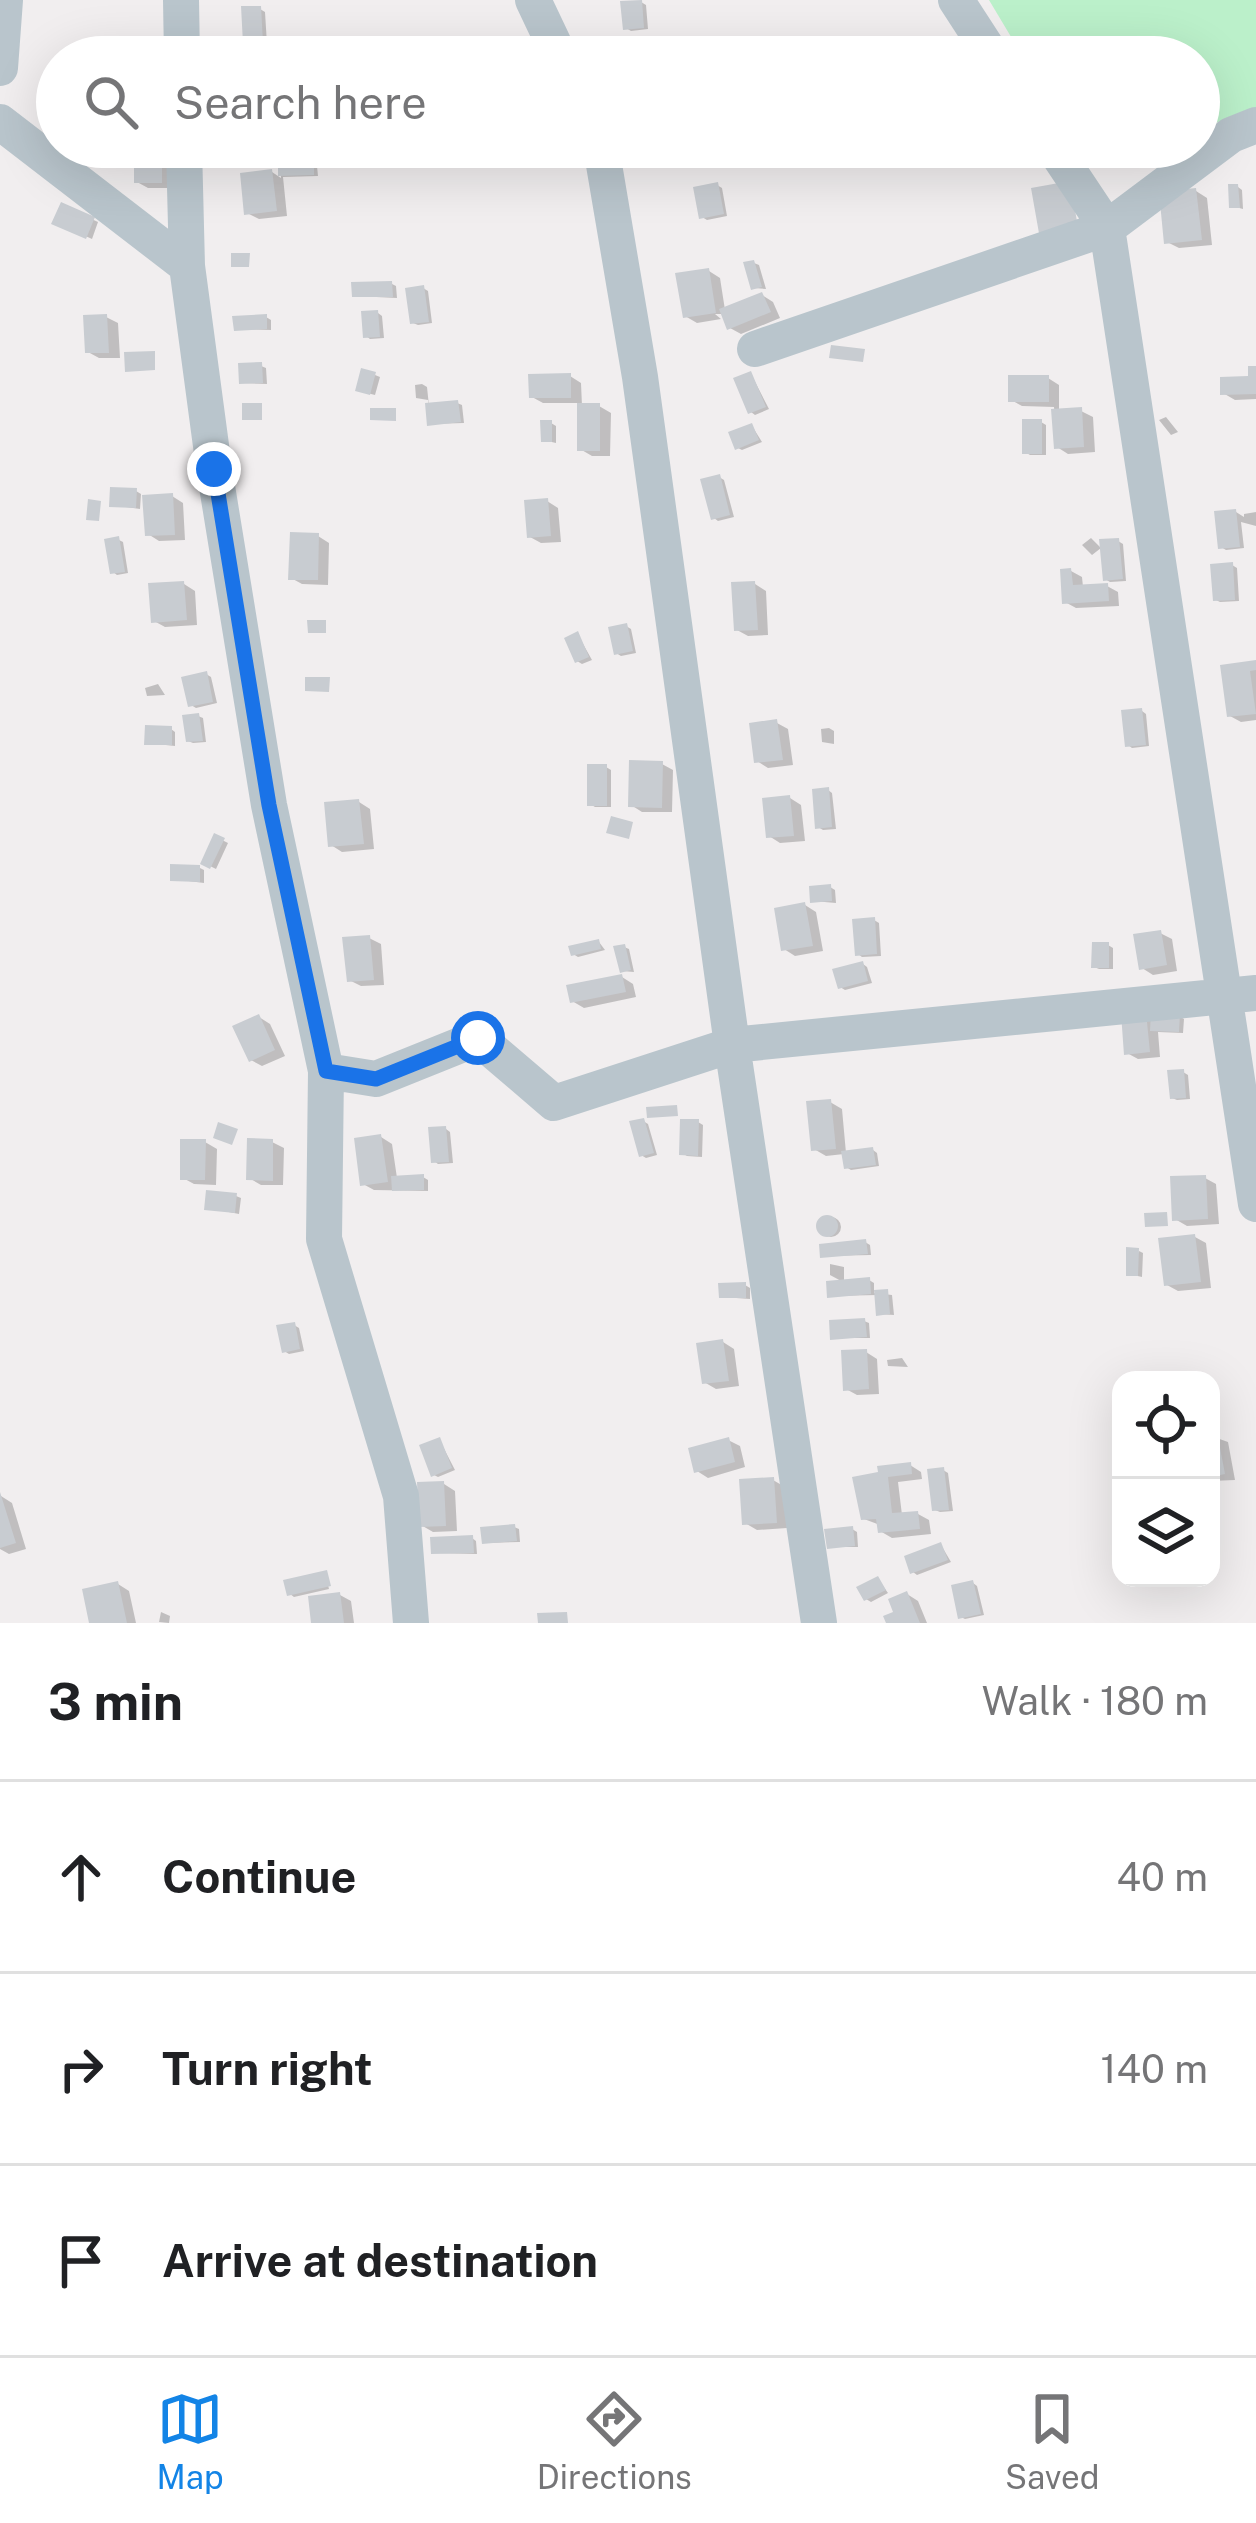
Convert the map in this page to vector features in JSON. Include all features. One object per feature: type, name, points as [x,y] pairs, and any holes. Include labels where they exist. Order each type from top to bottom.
[{"type":"street","points":[[0,68],[5,0]]},
{"type":"street","points":[[181,0],[182,36]]},
{"type":"street","points":[[532,0],[550,36]]},
{"type":"street","points":[[956,0],[979,36]]},
{"type":"street","points":[[0,122],[36,150]]},
{"type":"street","points":[[1220,143],[1256,125]]},
{"type":"street","points":[[60,168],[188,266]]},
{"type":"street","points":[[185,168],[188,266],[214,469],[265,782],[326,1071],[324,1239],[401,1496],[411,1623]]},
{"type":"street","points":[[605,168],[640,377],[732,1045],[819,1623]]},
{"type":"street","points":[[1067,168],[1108,228],[1239,995],[1256,1204]]},
{"type":"street","points":[[755,349],[1108,228],[1187,168]]},
{"type":"street","points":[[326,1071],[376,1079],[478,1038],[554,1102],[732,1045],[1239,995]]},
{"type":"green space","points":[[989,0],[1256,0],[1256,108],[1220,121],[1220,36],[1010,36]]},
{"type":"building","points":[[642,0],[644,28],[623,30],[620,1]]},
{"type":"building","points":[[241,6],[261,6],[263,36],[243,36]]},
{"type":"building","points":[[134,168],[162,168],[162,183],[134,183]]},
{"type":"building","points":[[278,168],[314,168],[314,175],[278,176]]},
{"type":"building","points":[[272,169],[277,211],[244,215],[240,173]]},
{"type":"building","points":[[1070,181],[1079,233],[1040,239],[1031,188]]},
{"type":"building","points":[[718,182],[724,214],[699,219],[693,187]]},
{"type":"building","points":[[1228,184],[1238,184],[1240,208],[1229,208]]},
{"type":"building","points":[[1196,188],[1202,240],[1164,244],[1159,192]]},
{"type":"building","points":[[61,202],[95,217],[86,239],[51,224]]},
{"type":"building","points":[[231,253],[250,253],[249,267],[231,267]]},
{"type":"building","points":[[754,260],[762,287],[751,290],[743,262]]},
{"type":"building","points":[[709,268],[716,313],[683,318],[675,273]]},
{"type":"building","points":[[392,281],[393,297],[352,297],[351,282]]},
{"type":"building","points":[[424,285],[429,322],[410,324],[405,288]]},
{"type":"building","points":[[762,292],[771,312],[727,330],[719,309]]},
{"type":"building","points":[[378,310],[380,337],[363,338],[361,311]]},
{"type":"building","points":[[107,314],[109,353],[85,353],[83,315]]},
{"type":"building","points":[[267,314],[267,329],[234,331],[232,316]]},
{"type":"building","points":[[831,345],[865,349],[863,362],[829,358]]},
{"type":"building","points":[[155,351],[155,370],[125,372],[124,352]]},
{"type":"building","points":[[262,362],[263,383],[239,384],[238,363]]},
{"type":"building","points":[[1248,366],[1256,366],[1256,394],[1220,395],[1220,377],[1248,376]]},
{"type":"building","points":[[361,368],[376,372],[370,395],[355,391]]},
{"type":"building","points":[[751,371],[766,407],[748,414],[733,378]]},
{"type":"building","points":[[571,373],[571,398],[529,398],[528,374]]},
{"type":"building","points":[[1008,375],[1049,375],[1049,402],[1008,402]]},
{"type":"building","points":[[458,400],[461,422],[427,426],[425,403]]},
{"type":"building","points":[[242,403],[262,403],[262,420],[242,420]]},
{"type":"building","points":[[577,403],[600,403],[600,451],[577,451]]},
{"type":"building","points":[[1082,407],[1084,447],[1054,449],[1051,409]]},
{"type":"building","points":[[370,408],[396,408],[396,421],[370,420]]},
{"type":"building","points":[[1022,419],[1042,419],[1042,454],[1022,454]]},
{"type":"building","points":[[540,420],[552,420],[552,442],[541,442]]},
{"type":"building","points":[[752,423],[759,440],[735,450],[728,432]]},
{"type":"building","points":[[720,474],[730,515],[711,520],[700,479]]},
{"type":"building","points":[[110,487],[137,488],[136,508],[109,507]]},
{"type":"building","points":[[173,493],[175,535],[145,536],[142,495]]},
{"type":"building","points":[[548,498],[551,536],[527,538],[524,500]]},
{"type":"building","points":[[88,499],[101,501],[99,521],[86,520]]},
{"type":"building","points":[[1236,509],[1240,547],[1218,549],[1214,511]]},
{"type":"building","points":[[290,532],[319,533],[318,580],[288,580]]},
{"type":"building","points":[[119,536],[125,572],[110,574],[104,539]]},
{"type":"building","points":[[1119,538],[1123,579],[1103,581],[1099,539]]},
{"type":"building","points":[[1233,562],[1235,600],[1213,601],[1210,564]]},
{"type":"building","points":[[1071,568],[1073,585],[1108,583],[1109,601],[1062,604],[1060,569]]},
{"type":"building","points":[[184,581],[187,620],[151,623],[148,583]]},
{"type":"building","points":[[755,581],[758,630],[734,631],[731,582]]},
{"type":"building","points":[[307,620],[326,620],[326,633],[308,633]]},
{"type":"building","points":[[627,623],[633,651],[614,655],[608,627]]},
{"type":"building","points":[[578,631],[589,657],[575,663],[564,638]]},
{"type":"building","points":[[1256,660],[1256,670],[1250,671],[1256,714],[1227,717],[1220,665]]},
{"type":"building","points":[[207,671],[213,702],[188,707],[181,677]]},
{"type":"building","points":[[305,677],[330,677],[329,692],[305,691]]},
{"type":"building","points":[[1142,708],[1146,745],[1125,747],[1121,710]]},
{"type":"building","points":[[199,713],[203,741],[186,742],[182,715]]},
{"type":"building","points":[[777,719],[783,760],[754,763],[749,723]]},
{"type":"building","points":[[145,725],[172,726],[172,745],[144,745]]},
{"type":"building","points":[[629,760],[663,761],[662,808],[628,807]]},
{"type":"building","points":[[587,764],[607,764],[607,806],[587,806]]},
{"type":"building","points":[[829,787],[832,827],[815,829],[812,789]]},
{"type":"building","points":[[790,795],[794,836],[766,838],[762,798]]},
{"type":"building","points":[[359,799],[364,844],[328,847],[324,802]]},
{"type":"building","points":[[611,816],[633,822],[629,839],[606,833]]},
{"type":"building","points":[[214,833],[225,838],[210,869],[200,864]]},
{"type":"building","points":[[170,864],[200,865],[200,882],[170,881]]},
{"type":"building","points":[[831,884],[832,901],[810,903],[809,886]]},
{"type":"building","points":[[805,902],[813,946],[781,951],[774,908]]},
{"type":"building","points":[[875,917],[877,954],[855,956],[852,919]]},
{"type":"building","points":[[1161,930],[1167,965],[1139,970],[1133,934]]},
{"type":"building","points":[[370,935],[374,980],[347,982],[342,937]]},
{"type":"building","points":[[599,939],[601,949],[571,956],[568,946]]},
{"type":"building","points":[[1092,942],[1109,942],[1109,968],[1091,968]]},
{"type":"building","points":[[625,944],[631,970],[620,973],[613,946]]},
{"type":"building","points":[[863,961],[868,981],[838,989],[832,969]]},
{"type":"building","points":[[622,974],[626,992],[570,1003],[566,985]]},
{"type":"building","points":[[1146,1012],[1150,1052],[1124,1055],[1121,1013]]},
{"type":"building","points":[[1151,1012],[1180,1013],[1179,1032],[1150,1031]]},
{"type":"building","points":[[259,1014],[275,1050],[249,1062],[232,1026]]},
{"type":"building","points":[[1184,1069],[1186,1098],[1170,1099],[1167,1070]]},
{"type":"building","points":[[831,1099],[836,1149],[811,1151],[806,1101]]},
{"type":"building","points":[[677,1105],[678,1116],[647,1118],[646,1107]]},
{"type":"building","points":[[644,1118],[654,1153],[639,1157],[629,1121]]},
{"type":"building","points":[[680,1119],[699,1119],[698,1156],[679,1155]]},
{"type":"building","points":[[218,1122],[238,1129],[232,1145],[213,1138]]},
{"type":"building","points":[[446,1126],[449,1162],[431,1163],[428,1127]]},
{"type":"building","points":[[381,1134],[388,1182],[360,1186],[354,1138]]},
{"type":"building","points":[[247,1138],[273,1139],[273,1181],[246,1180]]},
{"type":"building","points":[[180,1139],[206,1139],[205,1180],[180,1180]]},
{"type":"building","points":[[873,1147],[876,1165],[844,1169],[841,1151]]},
{"type":"building","points":[[424,1174],[424,1190],[392,1191],[391,1176]]},
{"type":"building","points":[[1206,1175],[1208,1219],[1172,1221],[1170,1176]]},
{"type":"building","points":[[206,1190],[237,1193],[235,1213],[204,1210]]},
{"type":"building","points":[[1167,1212],[1168,1226],[1145,1227],[1144,1213]]},
{"type":"building","points":[[827,1215],[838,1226],[827,1237],[816,1226]]},
{"type":"building","points":[[1195,1234],[1201,1282],[1164,1286],[1158,1238]]},
{"type":"building","points":[[866,1239],[868,1254],[820,1258],[819,1244]]},
{"type":"building","points":[[1126,1247],[1139,1248],[1138,1276],[1126,1276]]},
{"type":"building","points":[[870,1277],[871,1294],[827,1298],[826,1281]]},
{"type":"building","points":[[746,1282],[746,1298],[719,1298],[718,1283]]},
{"type":"building","points":[[888,1289],[890,1314],[876,1316],[874,1290]]},
{"type":"building","points":[[865,1318],[867,1337],[830,1340],[829,1320]]},
{"type":"building","points":[[295,1322],[300,1349],[282,1353],[276,1325]]},
{"type":"building","points":[[723,1339],[729,1381],[702,1384],[696,1343]]},
{"type":"building","points":[[867,1349],[869,1389],[843,1391],[841,1350]]},
{"type":"building","points":[[440,1437],[452,1468],[431,1477],[419,1445]]},
{"type":"building","points":[[729,1437],[735,1462],[694,1473],[688,1448]]},
{"type":"building","points":[[911,1462],[912,1474],[888,1477],[892,1513],[918,1511],[920,1529],[878,1533],[876,1519],[861,1520],[852,1477],[878,1472],[877,1466]]},
{"type":"building","points":[[944,1467],[949,1510],[932,1511],[927,1469]]},
{"type":"building","points":[[774,1477],[777,1523],[742,1525],[739,1479]]},
{"type":"building","points":[[444,1481],[446,1526],[419,1527],[417,1482]]},
{"type":"building","points":[[0,1492],[16,1543],[0,1548]]},
{"type":"building","points":[[515,1524],[517,1541],[482,1544],[480,1527]]},
{"type":"building","points":[[853,1526],[855,1546],[827,1549],[824,1529]]},
{"type":"building","points":[[473,1535],[474,1553],[431,1554],[430,1537]]},
{"type":"building","points":[[941,1542],[948,1560],[910,1574],[904,1556]]},
{"type":"building","points":[[327,1570],[331,1586],[287,1596],[283,1580]]},
{"type":"building","points":[[878,1576],[886,1590],[864,1601],[856,1587]]},
{"type":"building","points":[[973,1580],[981,1614],[958,1619],[951,1585]]},
{"type":"building","points":[[118,1581],[127,1623],[89,1623],[82,1589]]},
{"type":"building","points":[[907,1591],[920,1623],[886,1623],[883,1616],[893,1612],[888,1599]]},
{"type":"building","points":[[340,1592],[344,1623],[311,1623],[308,1596]]},
{"type":"building","points":[[567,1612],[568,1623],[538,1623],[537,1613]]},
{"type":"route","points":[[214,469],[269,805],[326,1071],[376,1079],[478,1038]]}]
